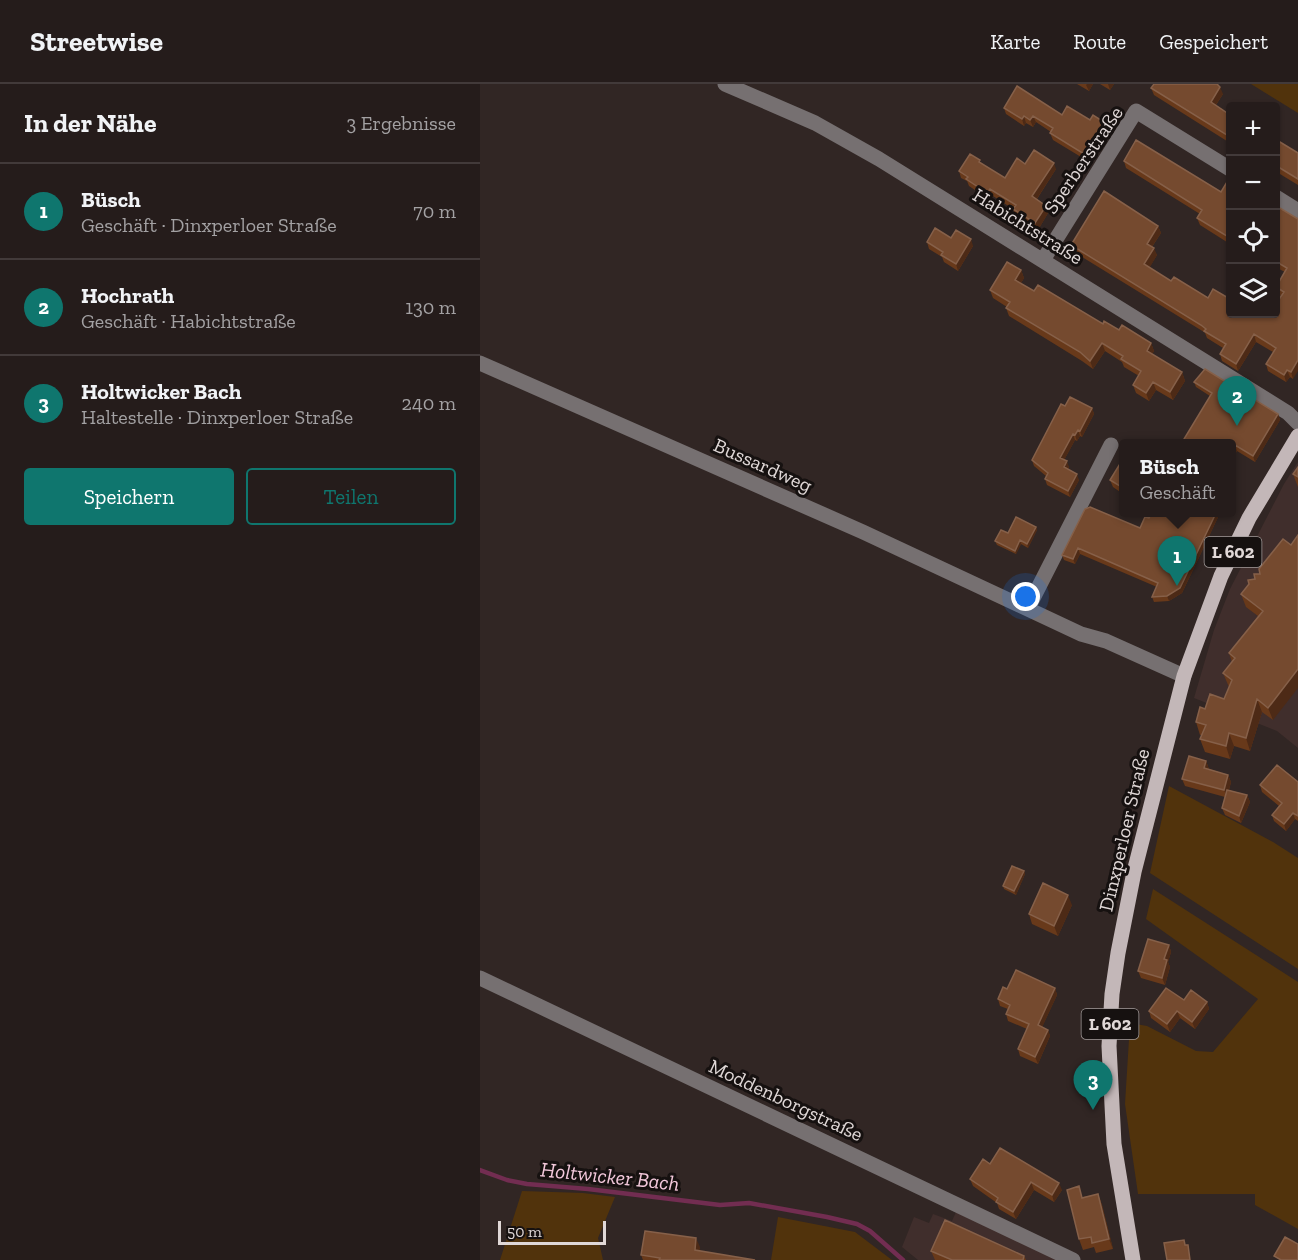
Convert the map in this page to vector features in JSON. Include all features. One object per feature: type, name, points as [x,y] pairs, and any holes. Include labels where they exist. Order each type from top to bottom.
[{"type":"main road","name":"Dinxperloer Straße","points":[[1133,1260],[1114,1144],[1109,1046],[1112,994],[1134,872],[1184,676],[1221,576],[1250,518],[1298,436]]},
{"type":"street","name":"Habichtstraße","points":[[725,84],[815,123],[1043,260],[1288,413],[1298,423]]},
{"type":"street","name":"Sperberstraße","points":[[1043,260],[1136,111],[1226,167]]},
{"type":"street","points":[[1280,200],[1298,211]]},
{"type":"street","name":"Bussardweg","points":[[480,363],[863,532],[1081,634],[1106,641],[1184,676]]},
{"type":"street","points":[[1028,608],[1111,445]]},
{"type":"street","name":"Moddenborgstraße","points":[[480,978],[1073,1260]]},
{"type":"shaded area","points":[[1251,84],[1298,84],[1298,113]]},
{"type":"shaded area","points":[[1298,462],[1298,748],[1277,731],[1194,698],[1214,630],[1230,589],[1284,484]]},
{"type":"shaded area","points":[[1169,786],[1298,858],[1298,969],[1150,873]]},
{"type":"shaded area","points":[[1153,889],[1298,982],[1298,1229],[1255,1205],[1255,1194],[1138,1194],[1125,1104],[1130,1023],[1147,1026],[1196,1051],[1213,1052],[1258,999],[1146,919]]},
{"type":"shaded area","points":[[522,1191],[583,1193],[615,1197],[598,1238],[603,1260],[500,1260]]},
{"type":"shaded area","points":[[956,1212],[1059,1260],[918,1260],[902,1247],[914,1217],[929,1223],[933,1214],[952,1221]]},
{"type":"shaded area","points":[[778,1217],[855,1232],[892,1260],[771,1260]]},
{"type":"building","points":[[1154,84],[1217,84],[1220,87],[1211,102],[1226,112],[1226,135],[1151,88]]},
{"type":"building","points":[[1017,86],[1062,115],[1067,106],[1090,120],[1093,115],[1104,122],[1084,154],[1050,133],[1053,128],[1033,116],[1030,120],[1024,116],[1022,119],[1004,108]]},
{"type":"building","points":[[1136,140],[1221,192],[1226,184],[1226,236],[1197,218],[1202,210],[1124,161]]},
{"type":"building","points":[[1280,142],[1298,153],[1298,179],[1280,168]]},
{"type":"building","points":[[1034,150],[1054,163],[1032,196],[1046,206],[1035,223],[1013,209],[1016,205],[990,189],[987,193],[966,179],[968,177],[959,171],[970,154],[1005,178],[1017,158],[1025,164]]},
{"type":"building","points":[[1104,191],[1158,226],[1147,244],[1154,248],[1144,264],[1171,281],[1174,277],[1208,298],[1213,289],[1226,297],[1226,318],[1280,318],[1280,298],[1284,292],[1280,290],[1280,280],[1287,268],[1280,264],[1280,208],[1298,219],[1298,360],[1291,372],[1287,370],[1284,375],[1266,364],[1276,348],[1254,334],[1236,364],[1220,354],[1226,344],[1204,331],[1206,329],[1201,325],[1071,245]]},
{"type":"building","points":[[935,228],[951,238],[956,230],[971,239],[956,264],[941,255],[943,252],[927,242]]},
{"type":"building","points":[[1007,262],[1021,270],[1015,280],[1034,291],[1038,285],[1103,324],[1104,321],[1119,330],[1122,325],[1151,343],[1147,351],[1182,372],[1170,392],[1153,382],[1146,393],[1133,385],[1141,371],[1121,359],[1123,356],[1102,343],[1090,361],[1080,352],[1006,308],[1010,302],[990,290]]},
{"type":"building","points":[[1205,369],[1278,414],[1253,456],[1236,446],[1236,439],[1184,439],[1212,393],[1194,382]]},
{"type":"building","points":[[1070,397],[1092,408],[1080,431],[1073,434],[1060,458],[1067,461],[1064,467],[1077,474],[1068,491],[1045,479],[1048,473],[1032,460],[1061,404],[1065,406]]},
{"type":"building","points":[[1119,465],[1119,486],[1110,480]]},
{"type":"building","points":[[1298,467],[1298,477],[1293,474]]},
{"type":"building","points":[[1090,507],[1140,528],[1145,517],[1214,517],[1180,588],[1167,596],[1152,597],[1158,583],[1078,548],[1073,559],[1062,555],[1085,509]]},
{"type":"building","points":[[1016,517],[1036,527],[1027,544],[1020,540],[1015,551],[995,541],[1001,530],[1008,533]]},
{"type":"building","points":[[1298,535],[1298,669],[1268,708],[1257,699],[1246,738],[1229,733],[1226,746],[1200,739],[1206,725],[1196,722],[1200,707],[1205,709],[1210,694],[1224,699],[1232,680],[1223,673],[1235,658],[1229,653],[1263,611],[1241,594],[1249,584],[1248,580],[1255,579],[1254,574],[1260,574],[1259,569],[1283,539],[1291,545]]},
{"type":"building","points":[[1189,756],[1206,761],[1204,768],[1228,775],[1224,790],[1182,779]]},
{"type":"building","points":[[1277,765],[1298,782],[1298,816],[1293,813],[1284,824],[1272,815],[1282,803],[1260,785]]},
{"type":"building","points":[[1227,790],[1247,795],[1239,816],[1222,808]]},
{"type":"building","points":[[1012,866],[1024,871],[1014,891],[1003,886]]},
{"type":"building","points":[[1043,883],[1068,895],[1054,926],[1029,914]]},
{"type":"building","points":[[1148,939],[1169,945],[1164,959],[1167,960],[1162,978],[1138,971]]},
{"type":"building","points":[[1016,970],[1055,988],[1038,1025],[1048,1030],[1035,1057],[1018,1049],[1029,1024],[1006,1014],[1010,1005],[998,999],[1003,987],[1007,989]]},
{"type":"building","points":[[1166,988],[1184,1000],[1191,990],[1207,1002],[1192,1022],[1177,1011],[1167,1024],[1149,1011]]},
{"type":"building","points":[[1000,1148],[1059,1183],[1052,1195],[1031,1182],[1013,1212],[996,1202],[998,1198],[970,1179],[983,1159],[990,1164]]},
{"type":"building","points":[[1079,1186],[1082,1198],[1098,1194],[1109,1239],[1092,1243],[1091,1237],[1079,1239],[1067,1190]]},
{"type":"building","points":[[945,1220],[1024,1256],[1023,1260],[952,1260],[931,1251]]},
{"type":"building","points":[[645,1231],[696,1238],[695,1250],[755,1260],[659,1260],[660,1258],[641,1255]]},
{"type":"building","points":[[1285,1237],[1298,1244],[1298,1260],[1281,1260],[1274,1256]]},
{"type":"building","points":[[1184,1240],[1185,1245],[1188,1245],[1190,1260],[1167,1260],[1164,1243]]},
{"type":"waterway","name":"Holtwicker Bach","points":[[480,1170],[507,1180],[527,1184],[720,1205],[749,1203],[827,1217],[857,1224],[870,1231],[903,1260]]},
{"type":"place","name":"Hochrath","points":[[1237,426]]},
{"type":"place","name":"Büsch","points":[[1177,586]]},
{"type":"place","name":"Holtwicker Bach","points":[[1093,1110]]}]
